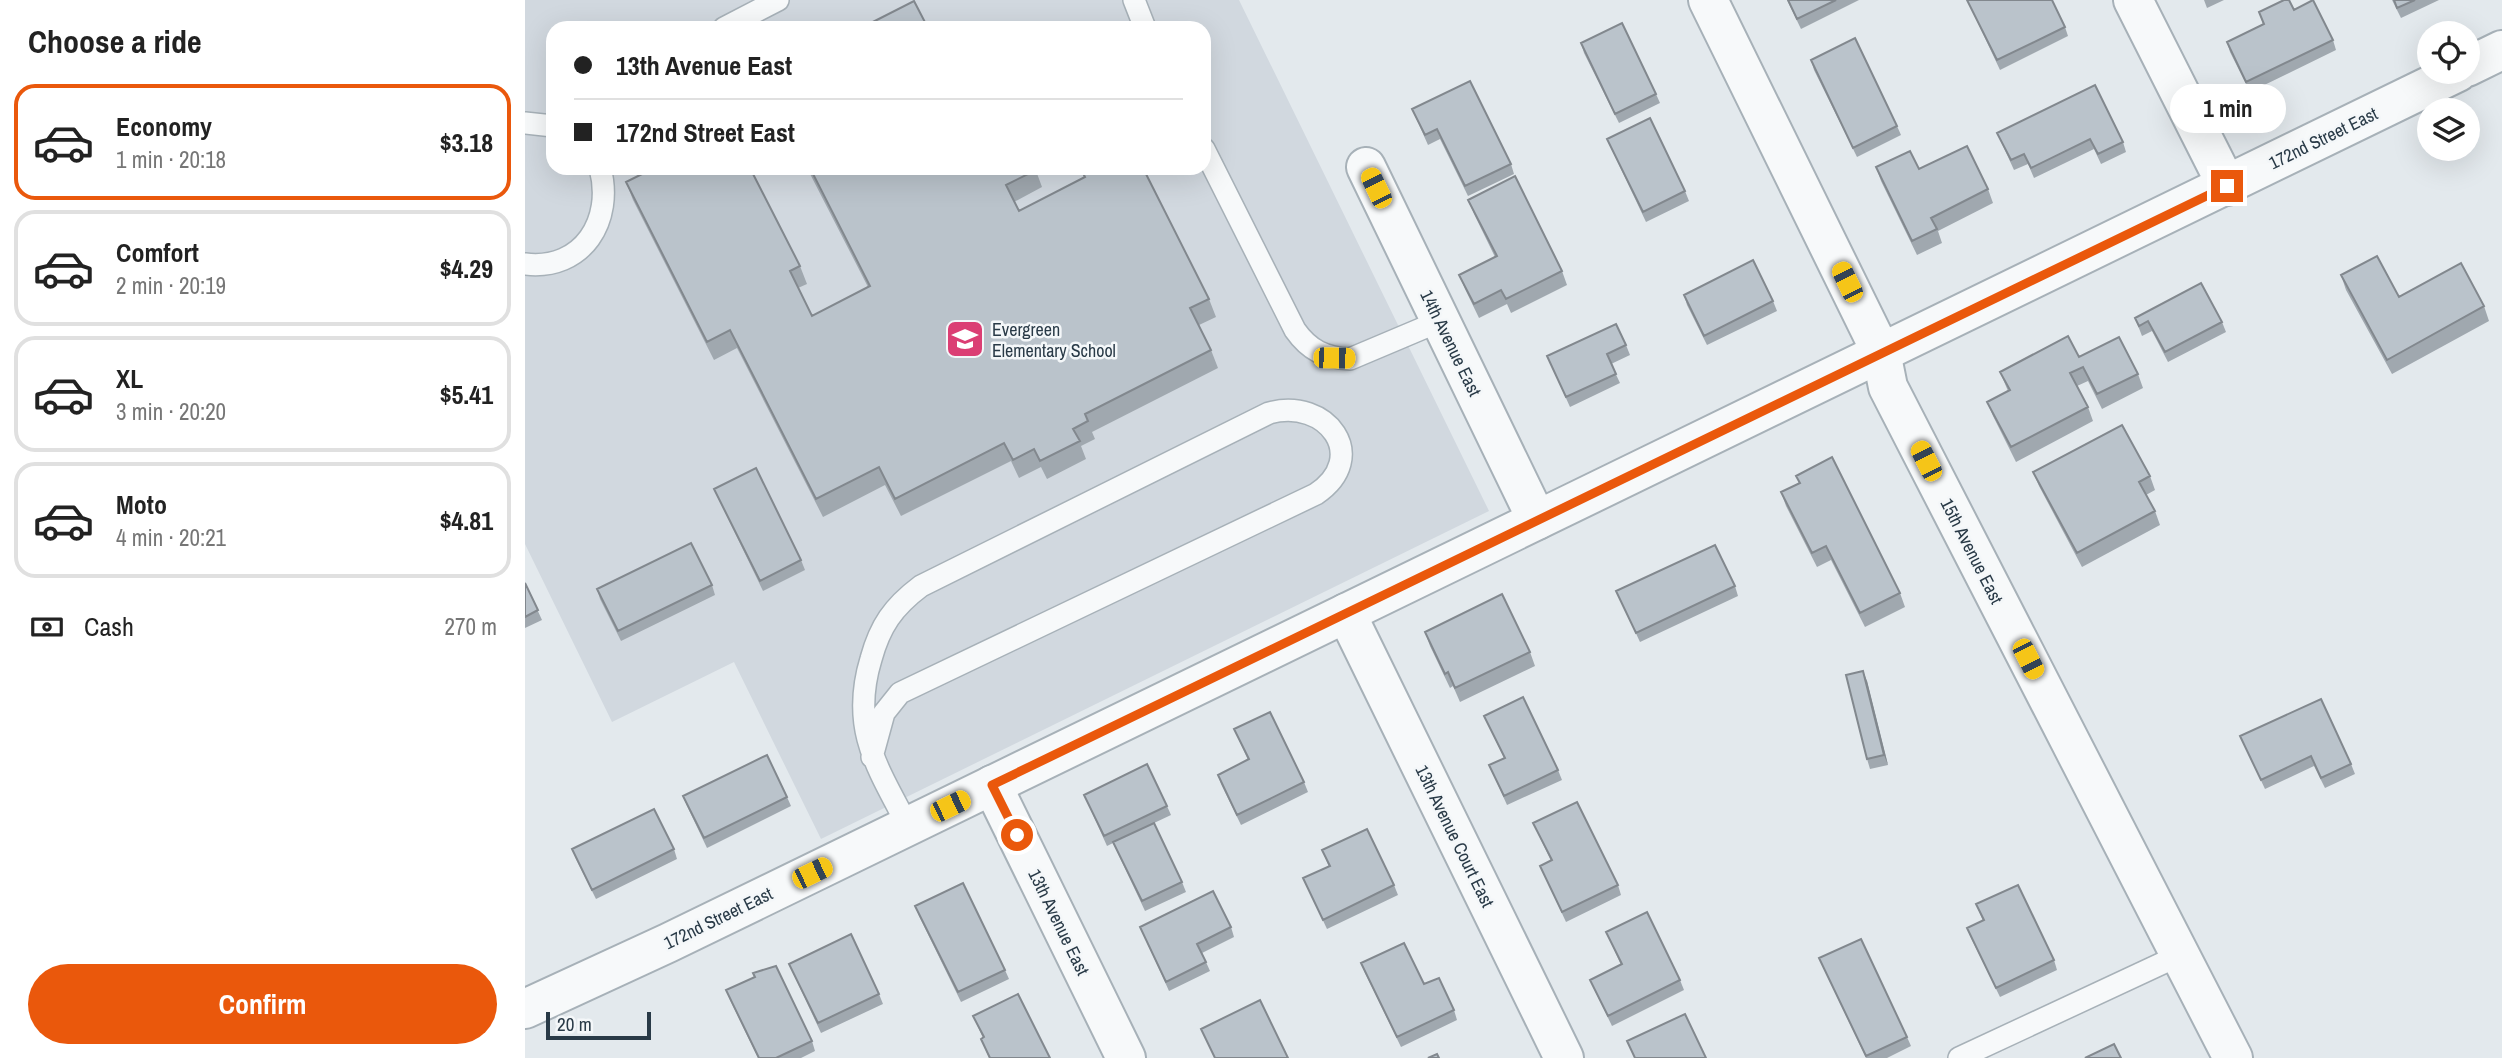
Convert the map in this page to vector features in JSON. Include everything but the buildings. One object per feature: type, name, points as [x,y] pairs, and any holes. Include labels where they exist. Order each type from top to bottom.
[{"type":"street","name":"15th Avenue East","points":[[1708,0],[1881,352],[1888,387],[2233,1058]]},
{"type":"street","points":[[2133,0],[2227,186]]},
{"type":"street","points":[[2480,61],[2502,50]]},
{"type":"street","name":"172nd Street East","points":[[525,1009],[908,826],[2434,84]]},
{"type":"street","name":"14th Avenue East","points":[[1366,167],[1537,520]]},
{"type":"street","name":"13th Avenue Court East","points":[[1346,613],[1564,1058]]},
{"type":"street","name":"13th Avenue East","points":[[992,785],[1126,1058]]},
{"type":"lane","points":[[738,21],[778,0]]},
{"type":"lane","points":[[1134,0],[1142,21]]},
{"type":"lane","points":[[525,123],[546,125]]},
{"type":"lane","points":[[1211,163],[1295,330],[1305,344],[1334,358],[1350,359],[1440,321]]},
{"type":"lane","points":[[525,264],[559,261],[579,249],[595,232],[604,210],[605,187],[602,175]]},
{"type":"lane","points":[[872,757],[884,713],[900,693],[1316,494],[1331,484],[1342,460],[1339,443],[1331,427],[1318,415],[1304,411],[1287,408],[1269,414],[921,586],[886,618],[864,681],[862,710],[872,757],[908,826]]},
{"type":"lane","points":[[1959,1058],[2180,955]]},
{"type":"shaded area","name":"Evergreen Elementary School","points":[[525,0],[1239,0],[1489,511],[821,839],[734,662],[612,722],[525,544]]},
{"type":"place","name":"Evergreen Elementary School","points":[[965,339]]},
{"type":"route","points":[[1017,835],[992,785],[2227,186]]}]
